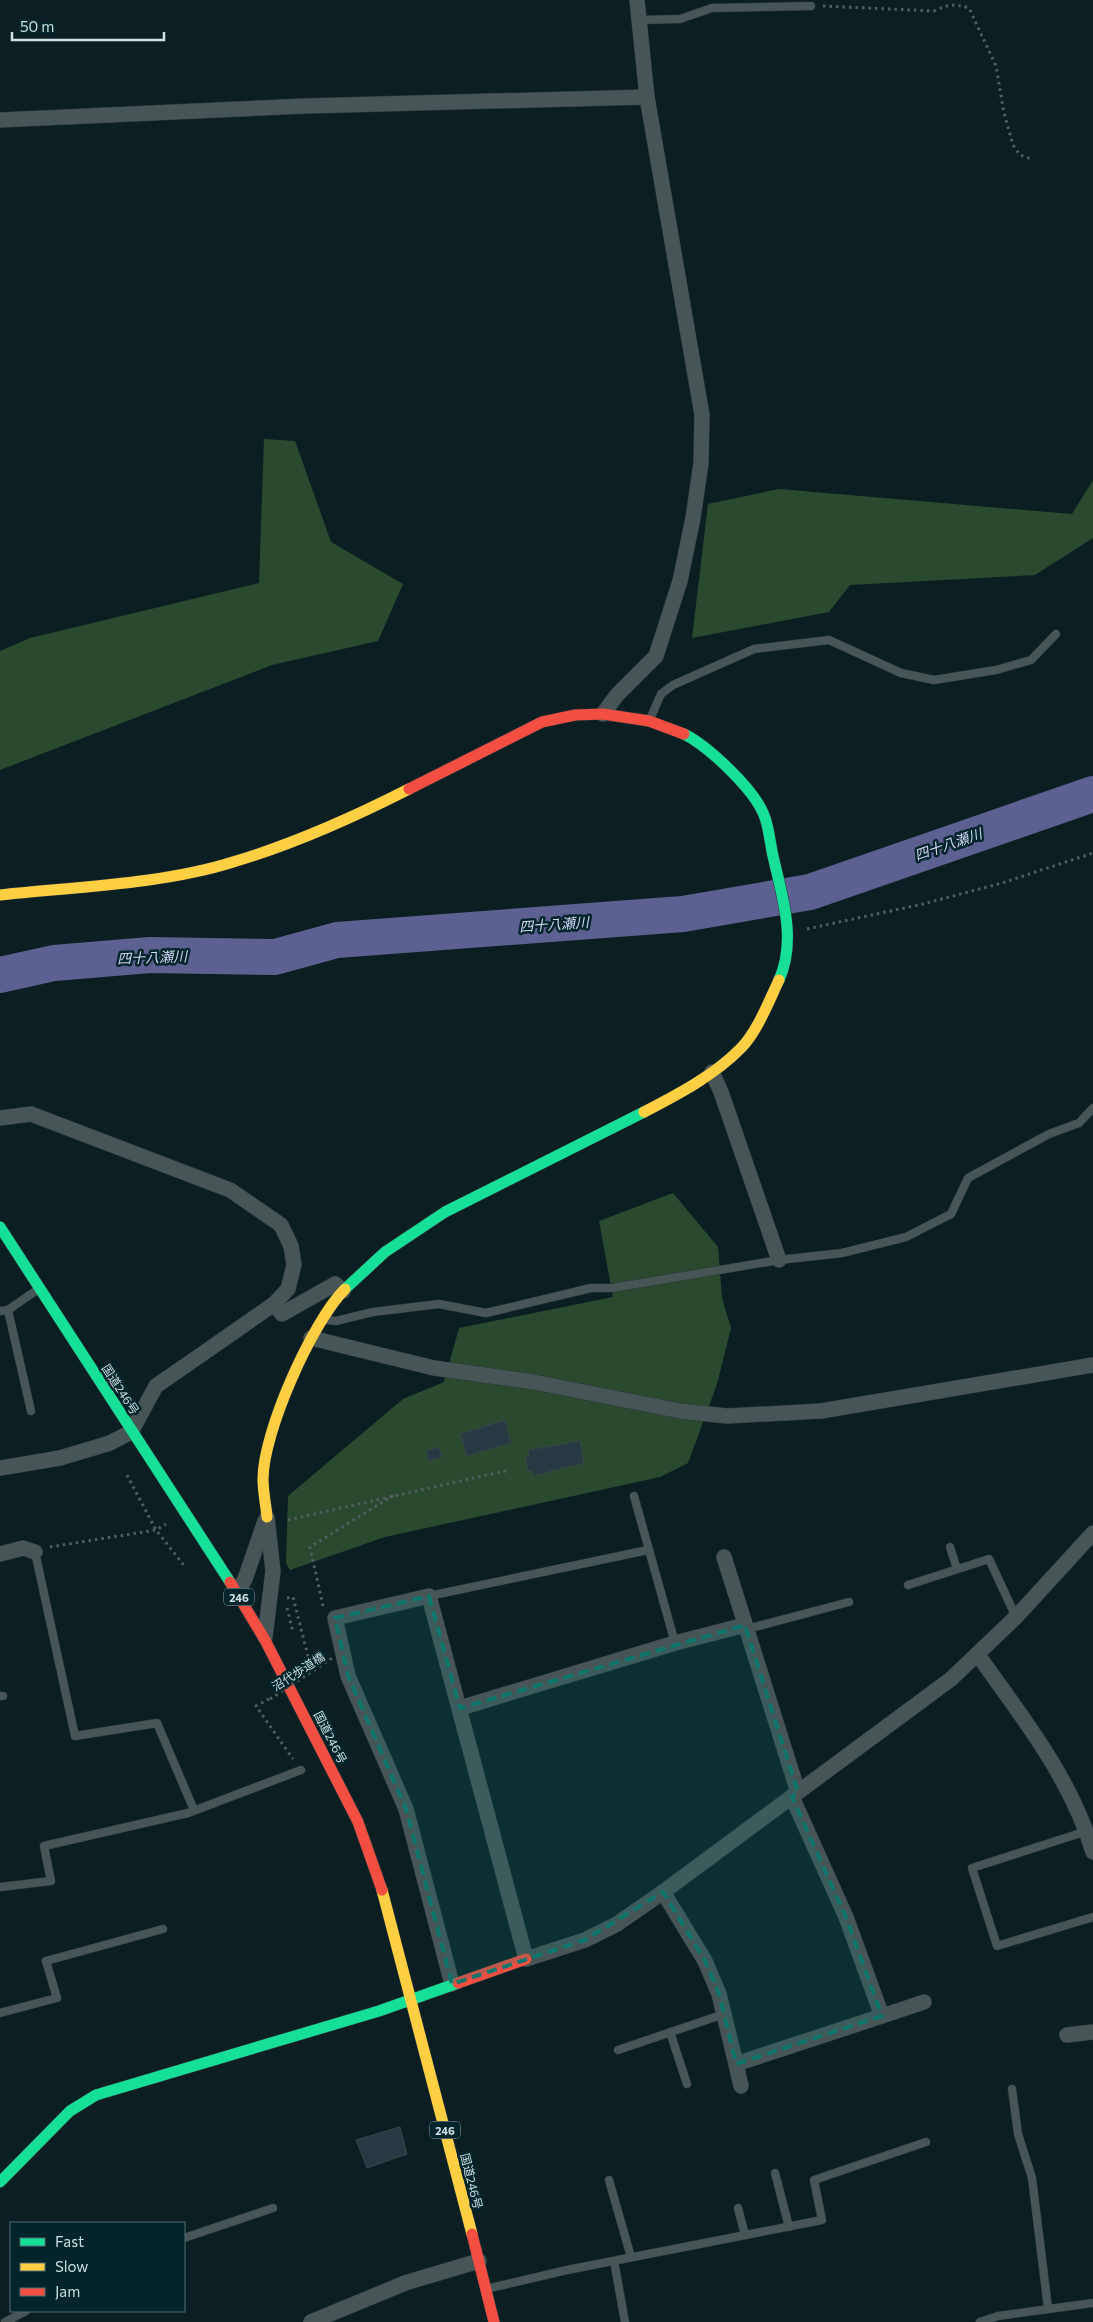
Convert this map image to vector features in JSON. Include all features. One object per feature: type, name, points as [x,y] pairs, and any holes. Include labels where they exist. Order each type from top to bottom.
[{"type":"main road","points":[[0,895],[162,877],[232,863],[307,837],[361,813],[542,722],[575,715],[603,714],[649,721],[686,735],[720,760],[745,787],[764,814],[787,929],[781,975],[767,1006],[742,1047],[712,1072],[661,1103],[445,1212],[384,1252],[343,1291],[311,1338],[270,1439],[263,1478],[267,1521]]},
{"type":"main road","name":"国道246号","points":[[0,1227],[237,1593],[265,1640],[358,1822],[375,1865],[393,1927],[494,2322]]},
{"type":"main road","points":[[0,2182],[70,2111],[96,2095],[411,1999],[526,1959]]},
{"type":"street","points":[[603,714],[617,695],[656,656],[680,581],[701,463],[702,415],[647,97],[637,0]]},
{"type":"street","points":[[0,120],[305,106],[647,97]]},
{"type":"street","points":[[712,1072],[721,1092],[779,1260]]},
{"type":"street","points":[[0,1118],[31,1114],[230,1190],[281,1225],[291,1246],[294,1265],[288,1289],[274,1304],[156,1386],[132,1432],[110,1443],[60,1458],[0,1468]]},
{"type":"street","points":[[274,1304],[282,1314],[335,1284],[343,1291]]},
{"type":"street","points":[[311,1338],[434,1368],[534,1382],[680,1411],[727,1416],[821,1411],[1093,1365]]},
{"type":"street","points":[[237,1593],[247,1573],[267,1521]]},
{"type":"street","points":[[265,1640],[273,1570],[267,1521]]},
{"type":"street","points":[[452,1984],[406,1808],[348,1676],[335,1618],[429,1596],[526,1959],[585,1940],[617,1924],[951,1679],[1016,1617],[1093,1533]]},
{"type":"street","points":[[0,1554],[23,1548],[35,1552]]},
{"type":"street","points":[[724,1557],[795,1795],[846,1917],[882,2016]]},
{"type":"street","points":[[460,1708],[675,1643],[746,1627]]},
{"type":"street","points":[[978,1655],[1054,1764],[1087,1831],[1093,1852]]},
{"type":"street","points":[[663,1892],[705,1961],[719,1994],[741,2086]]},
{"type":"street","points":[[736,2064],[924,2002]]},
{"type":"street","points":[[1067,2035],[1093,2032]]},
{"type":"street","points":[[311,2322],[405,2284],[479,2262]]},
{"type":"lane","points":[[640,20],[680,19],[712,8],[811,6]]},
{"type":"lane","points":[[649,721],[661,694],[673,685],[754,649],[829,640],[901,673],[934,680],[996,670],[1031,660],[1056,634]]},
{"type":"lane","points":[[323,1319],[336,1321],[373,1312],[439,1304],[486,1313],[590,1288],[612,1288],[779,1260],[842,1253],[906,1236],[951,1214],[968,1178],[1049,1134],[1079,1123],[1093,1108]]},
{"type":"lane","points":[[31,1411],[4,1311],[39,1288]]},
{"type":"lane","points":[[634,1496],[675,1643]]},
{"type":"lane","points":[[950,1547],[956,1569]]},
{"type":"lane","points":[[429,1596],[648,1550]]},
{"type":"lane","points":[[35,1552],[75,1736],[157,1723],[194,1810]]},
{"type":"lane","points":[[908,1585],[989,1558],[1016,1617]]},
{"type":"lane","points":[[746,1627],[849,1602]]},
{"type":"lane","points":[[0,1887],[51,1881],[44,1846],[194,1810],[301,1770]]},
{"type":"lane","points":[[1087,1831],[972,1868],[997,1946],[1093,1917]]},
{"type":"lane","points":[[0,2013],[57,1998],[46,1961],[162,1929]]},
{"type":"lane","points":[[618,2050],[724,2014]]},
{"type":"lane","points":[[670,2032],[687,2084]]},
{"type":"lane","points":[[1012,2090],[1018,2134],[1032,2178],[1048,2308]]},
{"type":"lane","points":[[486,2289],[614,2261],[822,2220],[814,2180],[926,2142]]},
{"type":"lane","points":[[775,2173],[789,2227]]},
{"type":"lane","points":[[609,2180],[631,2258]]},
{"type":"lane","points":[[185,2238],[273,2208]]},
{"type":"lane","points":[[738,2208],[746,2235]]},
{"type":"lane","points":[[614,2261],[624,2322]]},
{"type":"lane","points":[[980,2322],[998,2316],[1093,2303]]},
{"type":"lane","points":[[5,2322],[24,2312]]},
{"type":"path","points":[[811,6],[858,6],[934,11],[949,0]]},
{"type":"path","points":[[946,4],[969,8],[996,66],[1004,113],[1014,145],[1020,155],[1031,159]]},
{"type":"path","points":[[787,929],[932,901],[1002,882],[1093,852]]},
{"type":"path","points":[[267,1521],[509,1470]]},
{"type":"path","points":[[127,1474],[156,1530],[186,1568]]},
{"type":"path","points":[[324,1611],[310,1547],[394,1495]]},
{"type":"path","points":[[35,1552],[58,1545],[156,1530],[169,1522]]},
{"type":"path","points":[[293,1597],[312,1672]]},
{"type":"path","points":[[285,1598],[293,1632]]},
{"type":"path","name":"沼代歩道橋","points":[[301,1770],[256,1706],[270,1699],[334,1657],[332,1648]]},
{"type":"highlighted area","points":[[429,1596],[460,1708],[745,1625],[798,1792],[792,1797],[846,1917],[882,2016],[736,2064],[719,1994],[705,1961],[663,1892],[585,1940],[452,1984],[406,1809],[348,1676],[335,1618]]},
{"type":"green space","points":[[264,439],[295,441],[331,542],[403,584],[378,641],[272,665],[0,770],[0,651],[30,638],[259,583]]},
{"type":"green space","points":[[1093,480],[1093,538],[1035,575],[850,585],[829,612],[692,638],[708,504],[779,489],[1072,514]]},
{"type":"green space","points":[[673,1193],[718,1247],[722,1298],[731,1328],[717,1384],[688,1463],[660,1477],[385,1537],[290,1570],[286,1563],[288,1496],[403,1399],[444,1382],[459,1328],[613,1297],[599,1221]]},
{"type":"building","points":[[505,1420],[511,1443],[467,1456],[460,1434]]},
{"type":"building","points":[[580,1441],[584,1463],[533,1476],[532,1470],[528,1471],[525,1457],[529,1457],[528,1450]]},
{"type":"building","points":[[439,1447],[442,1457],[429,1461],[426,1451]]},
{"type":"building","points":[[400,2127],[407,2154],[367,2168],[356,2140]]},
{"type":"waterway","name":"四十八瀬川","points":[[0,975],[54,963],[150,955],[275,957],[337,940],[683,914],[810,892],[1093,794]]},
{"type":"traffic: fast","points":[[684,734],[705,748],[741,781],[751,793],[764,815],[786,918],[787,949],[779,980]]},
{"type":"traffic: fast","points":[[345,1289],[385,1252],[445,1212],[644,1112]]},
{"type":"traffic: fast","points":[[0,1227],[230,1582]]},
{"type":"traffic: fast","points":[[0,2182],[70,2111],[96,2095],[379,2011],[458,1983]]},
{"type":"traffic: slow","points":[[0,895],[118,884],[206,869],[256,855],[300,839],[409,789]]},
{"type":"traffic: slow","points":[[644,1112],[708,1076],[731,1058],[747,1041],[757,1025],[779,980]]},
{"type":"traffic: slow","points":[[267,1517],[263,1484],[265,1459],[280,1407],[318,1326],[345,1289]]},
{"type":"traffic: slow","points":[[382,1890],[472,2234]]},
{"type":"traffic: jam","points":[[409,789],[542,722],[575,715],[603,714],[649,721],[684,734]]},
{"type":"traffic: jam","points":[[230,1582],[265,1640],[358,1822],[382,1890]]},
{"type":"traffic: jam","points":[[458,1983],[526,1959]]},
{"type":"traffic: jam","points":[[472,2234],[494,2322]]}]
